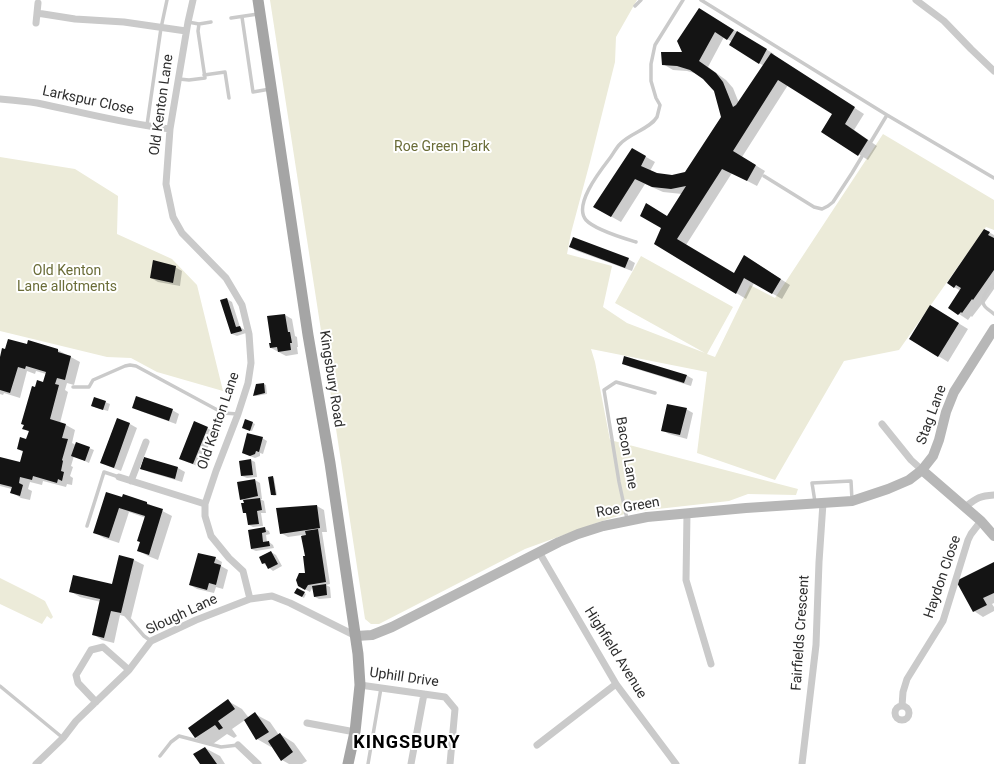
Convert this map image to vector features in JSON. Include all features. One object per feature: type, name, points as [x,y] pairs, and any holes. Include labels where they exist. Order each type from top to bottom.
[{"type":"main road","name":"Kingsbury Road","points":[[258,0],[308,335],[330,462],[356,636],[360,685],[355,732],[348,764]]},
{"type":"street","name":"Old Kenton Lane","points":[[193,0],[186,31],[170,129],[166,184],[173,217],[182,233],[226,278],[242,305],[249,334],[250,363],[248,383],[205,504],[205,516],[211,536],[229,558],[243,571],[250,599]]},
{"type":"street","points":[[916,0],[944,21],[994,70]]},
{"type":"street","points":[[36,23],[38,3]]},
{"type":"street","points":[[37,12],[75,19],[124,22],[186,31]]},
{"type":"street","name":"Larkspur Close","points":[[0,99],[35,103],[115,121],[170,129]]},
{"type":"street","name":"Stag Lane","points":[[922,470],[933,456],[939,440],[946,412],[954,392],[994,328]]},
{"type":"street","points":[[882,424],[912,460],[981,521],[994,536]]},
{"type":"street","points":[[131,481],[146,442]]},
{"type":"street","name":"Roe Green","points":[[356,636],[372,635],[398,624],[539,552],[578,534],[603,526],[647,517],[852,500],[888,490],[909,480],[922,470]]},
{"type":"street","points":[[119,477],[205,504]]},
{"type":"street","points":[[965,507],[979,497],[994,495]]},
{"type":"street","name":"Fairfields Crescent","points":[[802,764],[816,646],[819,562],[819,503]]},
{"type":"street","points":[[687,513],[686,580],[711,664]]},
{"type":"street","name":"Haydon Close","points":[[902,706],[903,692],[907,679],[941,625],[968,540],[981,521]]},
{"type":"street","name":"Highfield Avenue","points":[[539,552],[616,684],[676,764]]},
{"type":"street","name":"Slough Lane","points":[[40,763],[76,721],[128,670],[151,641],[196,620],[250,599],[272,596],[356,636]]},
{"type":"street","points":[[96,702],[78,683],[76,674],[91,650],[103,647],[128,670]]},
{"type":"street","points":[[537,744],[616,684]]},
{"type":"street","name":"Uphill Drive","points":[[360,685],[445,697],[455,709],[450,764]]},
{"type":"street","points":[[411,764],[424,694]]},
{"type":"street","points":[[307,723],[355,732]]},
{"type":"street","points":[[238,745],[258,764]]},
{"type":"lane","points":[[147,126],[161,28],[167,0]]},
{"type":"lane","points":[[635,6],[641,0]]},
{"type":"lane","points":[[636,242],[592,225],[586,220],[583,214],[584,201],[595,179],[620,143],[652,123],[657,117],[660,105],[650,81],[651,64],[655,45],[683,0]]},
{"type":"lane","points":[[701,0],[887,115],[994,178]]},
{"type":"lane","points":[[231,18],[260,14]]},
{"type":"lane","points":[[242,17],[253,92],[271,89]]},
{"type":"lane","points":[[188,22],[198,24],[211,22]]},
{"type":"lane","points":[[178,79],[189,80],[205,78],[198,24]]},
{"type":"lane","points":[[204,75],[225,72],[229,98]]},
{"type":"lane","points":[[764,176],[814,207],[822,209],[833,202],[887,115]]},
{"type":"lane","points":[[994,282],[982,300],[984,305],[994,314]]},
{"type":"lane","points":[[73,387],[89,387],[93,380],[130,365],[136,366],[223,413],[238,414]]},
{"type":"lane","name":"Bacon Lane","points":[[627,520],[619,482],[604,390],[616,382],[655,393]]},
{"type":"lane","points":[[87,526],[104,472],[119,477]]},
{"type":"lane","points":[[819,503],[812,483],[851,481],[852,500]]},
{"type":"lane","points":[[124,613],[144,636],[151,641]]},
{"type":"lane","points":[[0,686],[63,738]]},
{"type":"lane","points":[[368,764],[381,688]]},
{"type":"lane","points":[[160,756],[171,742],[179,736],[222,746],[238,745]]},
{"type":"green space","name":"Roe Green Park","points":[[270,0],[637,0],[616,37],[615,62],[571,233],[567,254],[612,266],[603,307],[627,323],[705,353],[615,303],[641,256],[733,307],[707,354],[715,357],[750,285],[775,298],[883,134],[994,200],[994,230],[986,227],[899,350],[844,361],[775,480],[697,453],[707,372],[591,349],[595,362],[610,440],[798,489],[796,495],[748,494],[729,501],[631,512],[525,549],[379,624],[371,624],[365,619]]},
{"type":"green space","name":"Old Kenton Lane allotments","points":[[0,157],[75,169],[118,196],[117,234],[172,259],[197,285],[223,391],[157,372],[131,358],[107,357],[0,331]]},
{"type":"green space","points":[[0,578],[45,601],[53,617],[51,619],[47,616],[42,624],[0,604]]},
{"type":"building","points":[[699,8],[734,30],[727,40],[715,32],[699,61],[716,73],[723,82],[733,107],[736,105],[771,53],[855,107],[845,124],[868,140],[858,156],[821,132],[832,114],[778,80],[733,151],[756,165],[747,181],[722,169],[677,239],[734,273],[744,255],[781,279],[772,294],[744,278],[736,294],[654,244],[661,228],[640,216],[646,203],[667,216],[686,186],[671,189],[652,187],[635,179],[611,217],[593,207],[632,148],[646,156],[641,166],[657,173],[672,175],[685,172],[721,117],[714,91],[703,79],[690,70],[677,66],[662,65],[661,52],[682,52],[677,41]]},
{"type":"building","points":[[737,31],[767,49],[759,64],[729,45]]},
{"type":"building","points":[[984,229],[990,232],[988,235],[994,238],[994,270],[973,300],[972,299],[962,313],[961,312],[958,315],[948,308],[961,288],[956,285],[954,288],[947,283]]},
{"type":"building","points":[[573,237],[629,258],[625,268],[569,247]]},
{"type":"building","points":[[153,260],[176,266],[173,283],[150,278]]},
{"type":"building","points":[[227,298],[236,327],[240,326],[242,331],[231,334],[220,300]]},
{"type":"building","points":[[930,305],[959,323],[938,357],[909,339]]},
{"type":"building","points":[[285,314],[288,332],[290,332],[292,343],[290,343],[291,350],[278,352],[277,347],[270,348],[269,343],[271,343],[267,316]]},
{"type":"building","points":[[8,339],[27,344],[28,340],[58,349],[58,352],[71,356],[65,380],[57,378],[55,384],[59,385],[50,419],[66,424],[62,438],[68,439],[62,460],[61,471],[64,472],[62,481],[58,479],[57,483],[33,476],[32,480],[20,477],[19,483],[23,485],[20,496],[10,493],[12,487],[0,484],[0,457],[20,462],[23,451],[17,449],[20,437],[26,439],[29,431],[22,429],[24,425],[21,424],[32,386],[35,387],[37,380],[43,382],[46,372],[26,366],[25,369],[18,367],[10,393],[0,390],[0,357],[2,348],[5,349]]},
{"type":"building","points":[[624,356],[687,375],[684,383],[622,364]]},
{"type":"building","points":[[264,383],[265,393],[253,396],[256,384]]},
{"type":"building","points":[[136,396],[173,409],[169,421],[132,408]]},
{"type":"building","points":[[94,397],[106,401],[103,410],[91,406]]},
{"type":"building","points":[[667,404],[687,408],[680,435],[661,431]]},
{"type":"building","points":[[117,418],[130,423],[114,468],[100,463]]},
{"type":"building","points":[[245,419],[253,422],[250,431],[242,428]]},
{"type":"building","points":[[194,421],[208,427],[193,464],[179,459]]},
{"type":"building","points":[[247,433],[263,437],[259,452],[256,451],[255,454],[250,456],[242,453]]},
{"type":"building","points":[[76,442],[90,447],[85,461],[71,456]]},
{"type":"building","points":[[144,457],[178,467],[175,479],[140,469]]},
{"type":"building","points":[[251,459],[253,475],[241,476],[239,461]]},
{"type":"building","points":[[273,476],[276,495],[271,495],[268,477]]},
{"type":"building","points":[[255,479],[258,496],[240,500],[237,482]]},
{"type":"building","points":[[106,492],[122,497],[123,494],[163,509],[149,555],[137,551],[140,542],[137,541],[145,516],[119,508],[109,538],[93,533]]},
{"type":"building","points":[[260,498],[262,510],[257,511],[259,524],[248,525],[246,513],[243,513],[241,503],[244,503],[243,500]]},
{"type":"building","points":[[317,505],[320,528],[280,534],[276,508]]},
{"type":"building","points":[[265,527],[266,532],[262,533],[263,542],[269,541],[270,546],[251,549],[248,530]]},
{"type":"building","points":[[318,529],[326,582],[308,585],[305,590],[298,586],[296,580],[299,573],[305,573],[303,556],[305,556],[301,536],[306,535],[305,531]]},
{"type":"building","points":[[271,551],[278,564],[268,569],[265,563],[262,564],[259,557]]},
{"type":"building","points":[[198,553],[216,557],[214,563],[221,565],[216,585],[209,583],[207,590],[189,585]]},
{"type":"building","points":[[119,555],[134,559],[121,613],[111,611],[104,638],[92,635],[100,599],[69,592],[73,575],[112,584]]},
{"type":"building","points":[[994,562],[994,593],[983,598],[987,605],[973,612],[956,581]]},
{"type":"building","points":[[326,584],[327,595],[314,597],[312,586]]},
{"type":"building","points":[[297,588],[305,592],[302,597],[294,593]]},
{"type":"building","points":[[228,699],[235,709],[218,721],[223,728],[219,730],[215,725],[195,738],[188,728]]},
{"type":"building","points":[[255,712],[269,732],[256,740],[244,720]]},
{"type":"building","points":[[280,733],[293,752],[281,761],[268,741]]},
{"type":"building","points":[[205,747],[217,764],[200,764],[193,754]]},
{"type":"district","name":"KINGSBURY","points":[[407,743]]}]
